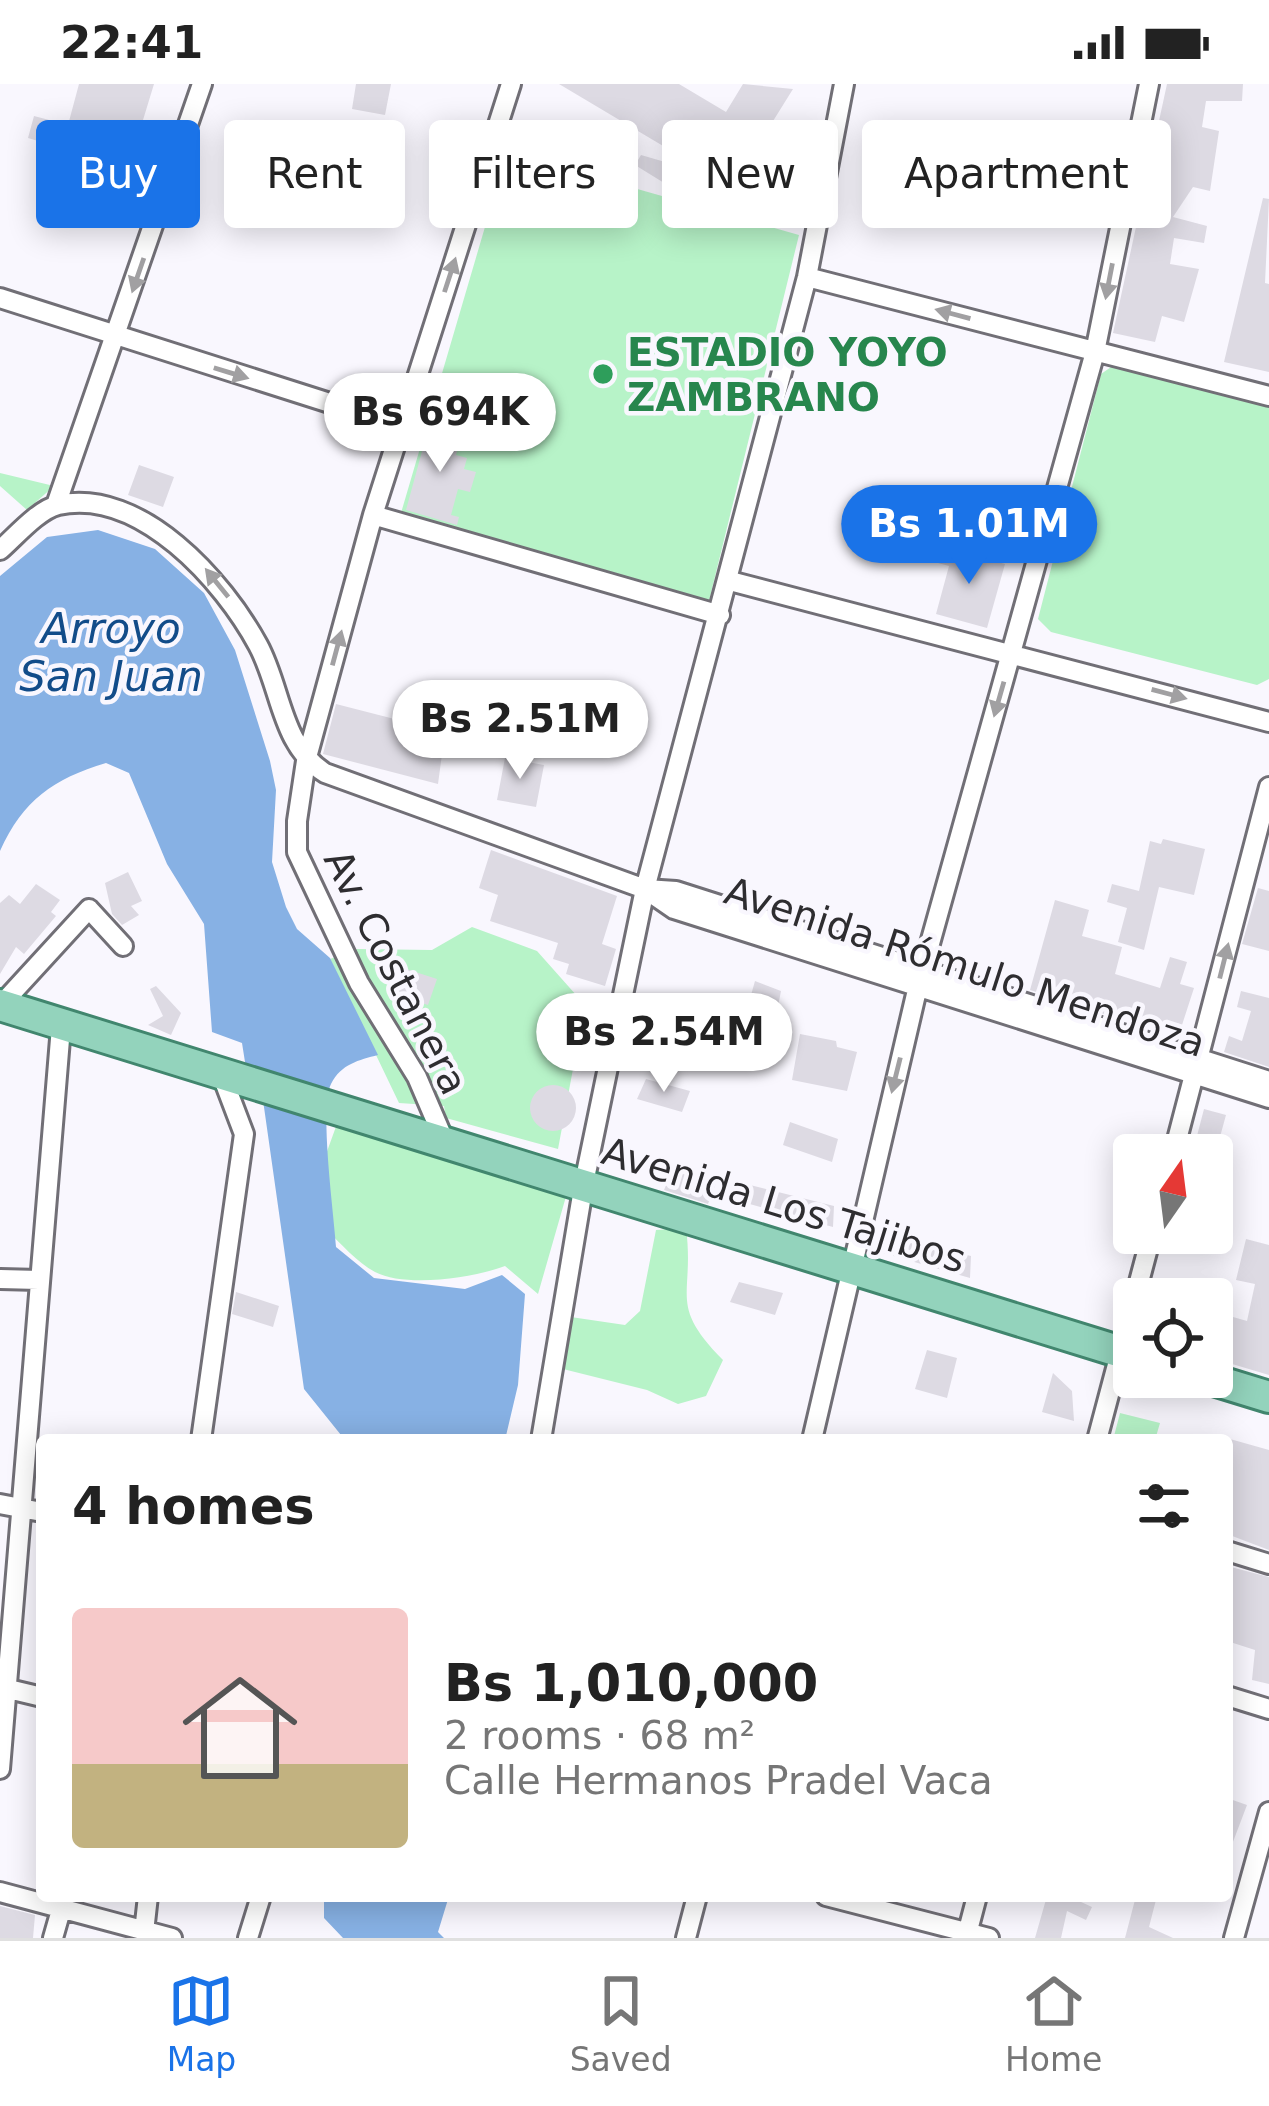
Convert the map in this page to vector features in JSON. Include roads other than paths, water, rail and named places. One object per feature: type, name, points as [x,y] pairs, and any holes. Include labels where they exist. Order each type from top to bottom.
[{"type":"main road","name":"Avenida Los Tajibos","points":[[1,1005],[1113,1349]]},
{"type":"main road","points":[[1233,1386],[1269,1397]]},
{"type":"street","points":[[0,550],[56,505],[202,84]]},
{"type":"street","name":"Av. Costanera","points":[[444,1140],[417,1077],[359,983],[297,852],[306,761],[373,515],[511,84]]},
{"type":"street","points":[[542,1434],[584,1184],[645,889],[807,277],[844,84]]},
{"type":"street","points":[[813,1434],[920,980],[1095,352],[1149,84]]},
{"type":"street","points":[[807,277],[1269,396]]},
{"type":"street","points":[[0,298],[402,426]]},
{"type":"street","points":[[56,505],[99,506],[136,520],[193,555],[260,648],[286,726],[306,761]]},
{"type":"street","points":[[373,515],[720,615]]},
{"type":"street","points":[[730,581],[1012,651],[1269,722]]},
{"type":"street","name":"Avenida Rómulo Mendoza","points":[[306,761],[325,773],[645,889],[676,891],[920,980],[1197,1067],[1269,1098]]},
{"type":"street","points":[[1179,1134],[1269,787]]},
{"type":"street","points":[[1,1005],[89,909],[123,946]]},
{"type":"street","points":[[0,1769],[4,1688],[32,1512],[39,1280],[61,1027]]},
{"type":"street","name":"Avenida Rómulo Mendoza","points":[[1197,1067],[1269,1081]]},
{"type":"street","points":[[202,1434],[244,1134],[225,1077]]},
{"type":"street","points":[[0,1279],[39,1280]]},
{"type":"street","points":[[1099,1434],[1113,1394]]},
{"type":"street","points":[[0,1504],[32,1512]]},
{"type":"street","points":[[1233,1553],[1269,1564]]},
{"type":"street","points":[[4,1688],[36,1695]]},
{"type":"street","points":[[1233,1698],[1269,1709]]},
{"type":"street","points":[[1234,1938],[1269,1812]]},
{"type":"street","points":[[0,1892],[172,1938]]},
{"type":"street","points":[[144,1932],[147,1902]]},
{"type":"street","points":[[248,1938],[259,1902]]},
{"type":"street","points":[[686,1938],[695,1902]]},
{"type":"street","points":[[848,1902],[989,1938]]},
{"type":"street","points":[[967,1935],[975,1902]]},
{"type":"street","points":[[53,1938],[61,1910]]},
{"type":"water","name":"Arroyo San Juan","points":[[98,530],[155,549],[204,593],[235,650],[276,790],[272,862],[286,907],[297,929],[330,958],[378,1055],[345,1067],[331,1084],[328,1097],[336,1247],[374,1278],[465,1289],[502,1275],[525,1294],[518,1385],[506,1434],[340,1434],[304,1389],[261,1086],[245,1062],[242,1043],[212,1032],[204,924],[167,864],[129,773],[106,763],[55,784],[19,818],[0,851],[0,576],[47,537]]},
{"type":"water","points":[[324,1902],[447,1902],[438,1932],[444,1938],[343,1938],[324,1918]]},
{"type":"place","name":"ESTADIO YOYO ZAMBRANO","points":[[603,374]]}]
